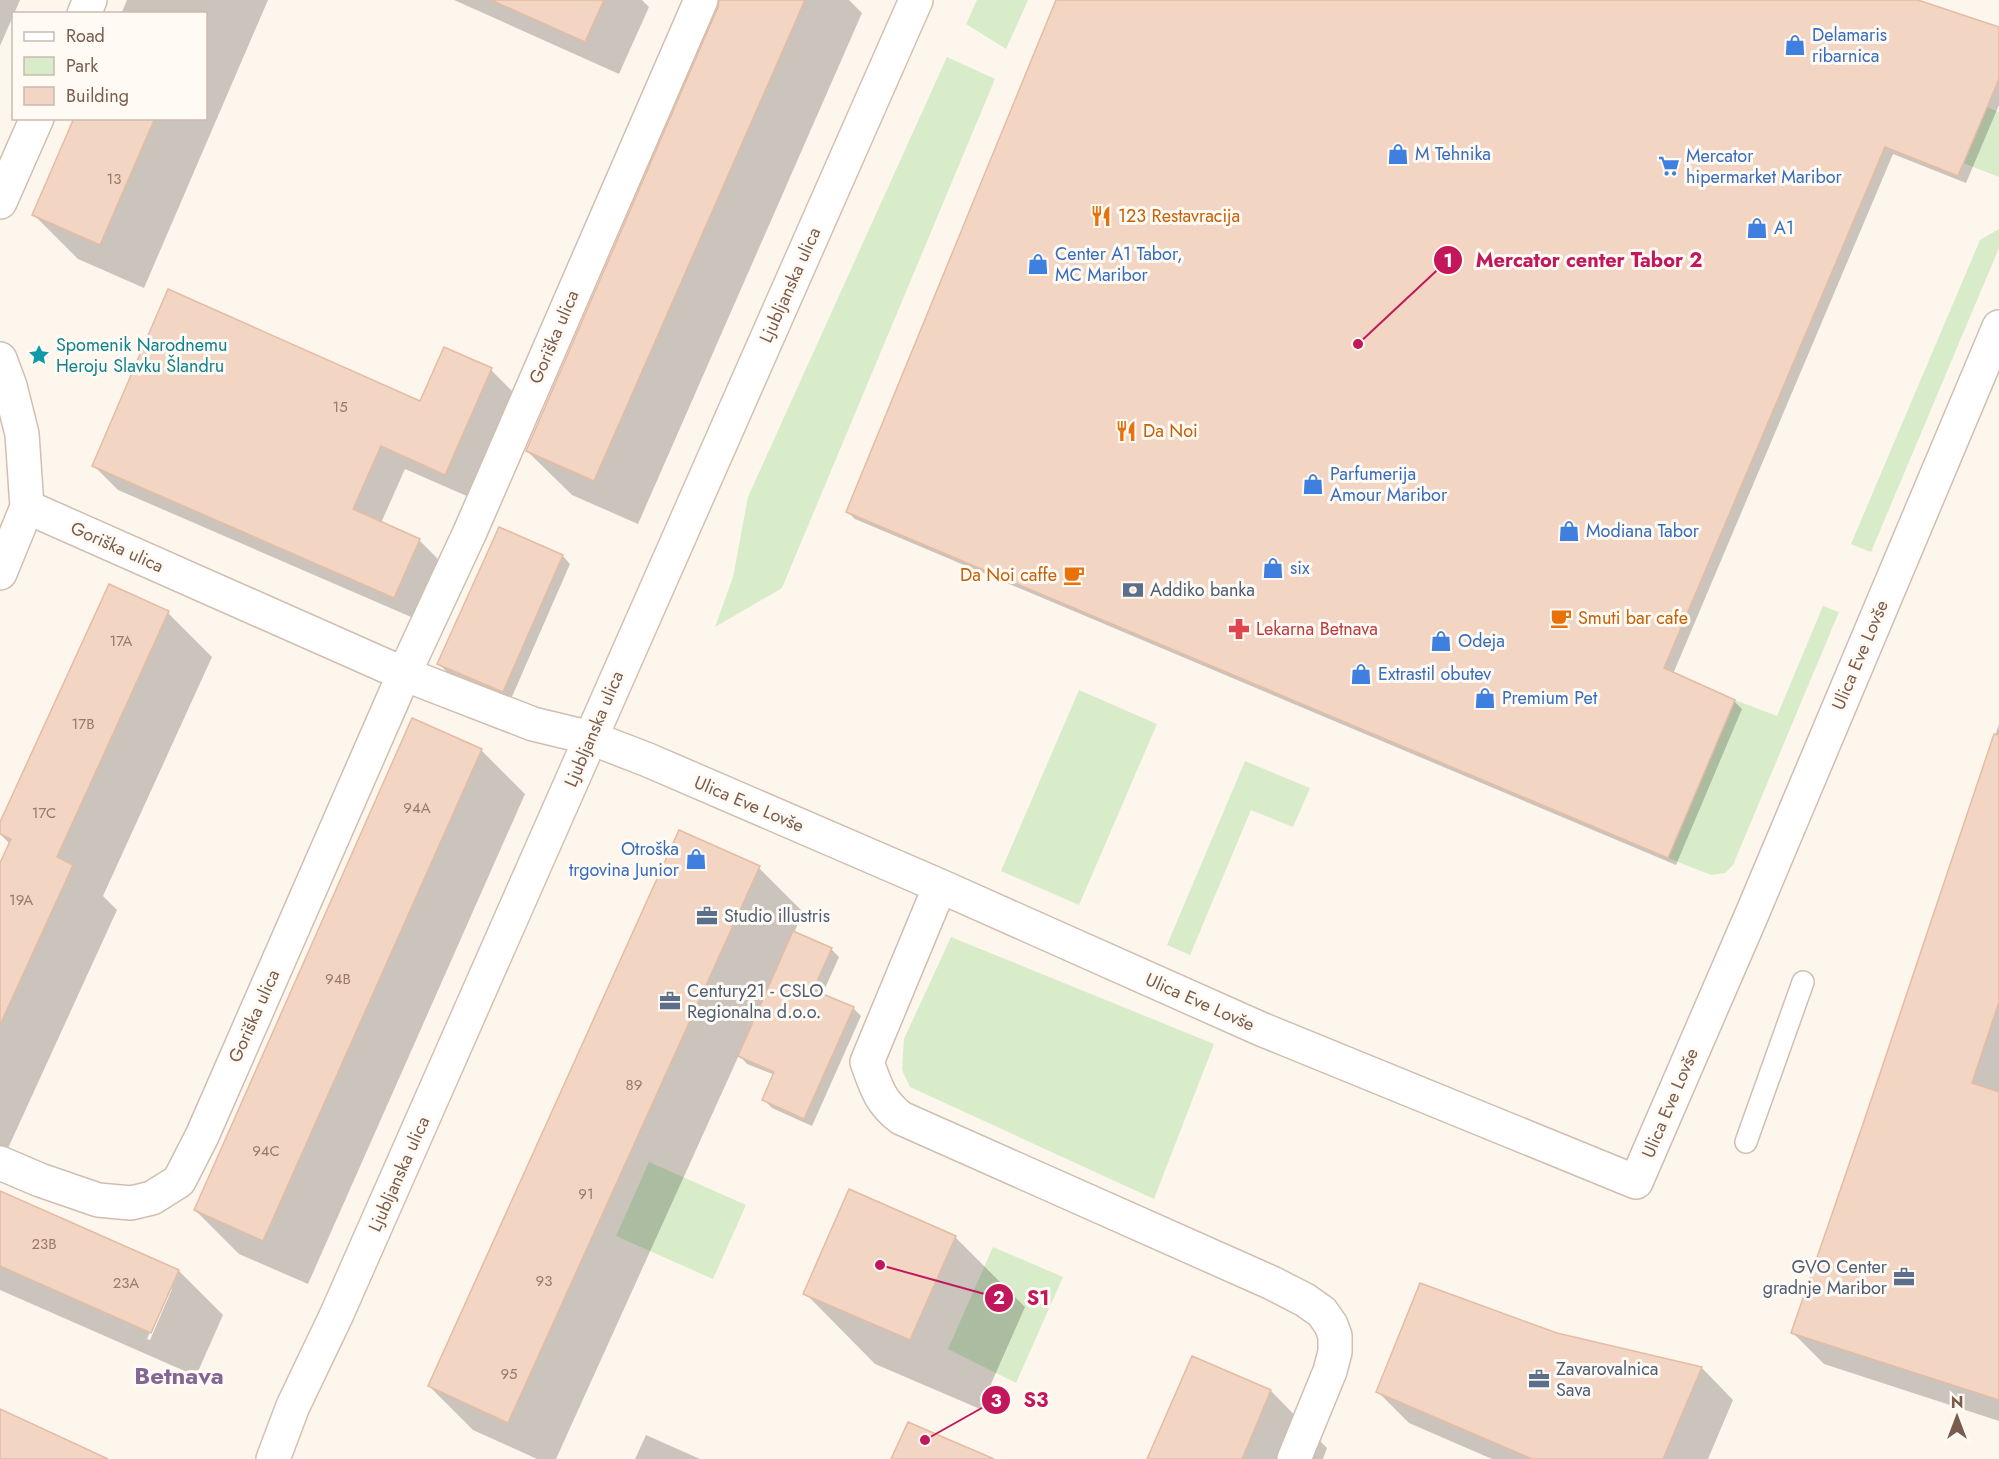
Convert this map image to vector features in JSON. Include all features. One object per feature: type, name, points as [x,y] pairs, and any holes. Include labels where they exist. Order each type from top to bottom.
[{"type":"street","name":"Goriška ulica","points":[[0,1163],[98,1200],[131,1203],[141,1201],[152,1198],[179,1181],[206,1128],[405,674],[470,532],[701,0]]},
{"type":"street","name":"Ljubljanska ulica","points":[[273,1459],[293,1406],[336,1316],[916,0]]},
{"type":"street","points":[[0,202],[36,120]]},
{"type":"street","name":"Ulica Eve Lovše","points":[[591,738],[648,760],[940,886],[1261,1029],[1636,1182],[1752,914],[1999,327]]},
{"type":"street","points":[[0,359],[10,386],[22,434],[27,507],[0,573]]},
{"type":"street","name":"Goriška ulica","points":[[27,507],[405,674],[533,724],[591,738]]},
{"type":"street","points":[[940,886],[867,1062],[878,1092],[888,1108],[902,1118],[1272,1283],[1305,1300],[1322,1312],[1335,1336],[1335,1353],[1330,1371],[1294,1459]]},
{"type":"lane","points":[[1746,1142],[1803,982]]},
{"type":"green space","points":[[977,0],[1028,0],[1006,49],[966,24]]},
{"type":"green space","points":[[947,57],[995,79],[782,588],[715,627],[733,577],[748,497]]},
{"type":"green space","points":[[1987,107],[1999,112],[1999,177],[1963,163]]},
{"type":"green space","points":[[1999,229],[1999,248],[1871,552],[1851,544],[1980,240]]},
{"type":"green space","points":[[1823,606],[1839,612],[1733,865],[1725,873],[1711,875],[1668,858],[1735,700],[1777,716]]},
{"type":"green space","points":[[1079,690],[1157,724],[1079,905],[1001,871]]},
{"type":"green space","points":[[1245,761],[1310,788],[1293,827],[1251,810],[1190,955],[1167,945]]},
{"type":"green space","points":[[951,937],[1214,1044],[1154,1199],[910,1087],[902,1070],[904,1039]]},
{"type":"green space","points":[[649,1162],[746,1205],[713,1279],[616,1236]]},
{"type":"green space","points":[[993,1247],[1063,1277],[1016,1383],[948,1349]]},
{"type":"building","points":[[491,0],[604,0],[585,42]]},
{"type":"building","points":[[719,0],[805,0],[594,481],[526,451],[718,7]]},
{"type":"building","points":[[1056,0],[1918,0],[1999,27],[1999,79],[1958,176],[1885,147],[1664,668],[1735,700],[1668,858],[846,512]]},
{"type":"building","points":[[73,120],[154,120],[100,245],[32,215]]},
{"type":"building","points":[[168,289],[420,401],[444,347],[492,368],[445,475],[381,446],[353,509],[420,539],[394,598],[92,466]]},
{"type":"building","points":[[499,527],[563,555],[503,692],[437,664]]},
{"type":"building","points":[[109,584],[169,611],[57,857],[73,865],[0,1025],[0,863],[11,839],[0,834],[0,822]]},
{"type":"building","points":[[412,718],[482,749],[263,1241],[194,1210]]},
{"type":"building","points":[[1994,734],[1999,735],[1999,1002],[1972,1083],[1999,1092],[1999,1400],[1791,1333]]},
{"type":"building","points":[[679,830],[760,866],[508,1423],[428,1386]]},
{"type":"building","points":[[793,931],[832,948],[813,990],[854,1007],[804,1119],[762,1100],[774,1072],[738,1056]]},
{"type":"building","points":[[849,1189],[956,1236],[910,1340],[803,1294]]},
{"type":"building","points":[[0,1191],[179,1270],[151,1333],[0,1266]]},
{"type":"building","name":"Zavarovalnica Sava","points":[[1420,1283],[1557,1333],[1702,1367],[1663,1459],[1532,1459],[1376,1392]]},
{"type":"building","points":[[1192,1356],[1271,1390],[1242,1459],[1147,1459]]},
{"type":"building","points":[[0,1409],[108,1459],[0,1459]]},
{"type":"building","points":[[908,1422],[994,1459],[891,1459]]},
{"type":"place","name":"Delamaris ribarnica","points":[[1795,45]]},
{"type":"place","name":"M Tehnika","points":[[1398,154]]},
{"type":"place","name":"Mercator hipermarket Maribor","points":[[1669,166]]},
{"type":"place","name":"123 Restavracija","points":[[1101,216]]},
{"type":"place","name":"A1","points":[[1757,228]]},
{"type":"place","name":"Center A1 Tabor, MC Maribor","points":[[1038,264]]},
{"type":"place","name":"Mercator center Tabor 2","points":[[1358,344]]},
{"type":"place","name":"Spomenik Narodnemu Heroju Slavku Šlandru","points":[[39,355]]},
{"type":"place","name":"Da Noi","points":[[1126,431]]},
{"type":"place","name":"Parfumerija Amour Maribor","points":[[1313,484]]},
{"type":"place","name":"Modiana Tabor","points":[[1569,531]]},
{"type":"place","name":"six","points":[[1273,568]]},
{"type":"place","name":"Da Noi caffe","points":[[1074,575]]},
{"type":"place","name":"Addiko banka","points":[[1133,590]]},
{"type":"place","name":"Smuti bar cafe","points":[[1561,618]]},
{"type":"place","name":"Lekarna Betnava","points":[[1239,629]]},
{"type":"place","name":"Odeja","points":[[1441,641]]},
{"type":"place","name":"Extrastil obutev","points":[[1361,674]]},
{"type":"place","name":"Premium Pet","points":[[1485,698]]},
{"type":"place","name":"Otroška trgovina Junior","points":[[696,859]]},
{"type":"place","name":"Studio illustris","points":[[707,916]]},
{"type":"place","name":"Century21 - CSLO Regionalna d.o.o.","points":[[670,1001]]},
{"type":"place","name":"S1","points":[[880,1265]]},
{"type":"place","name":"GVO Center gradnje Maribor","points":[[1904,1277]]},
{"type":"place","name":"Zavarovalnica Sava","points":[[1539,1379]]},
{"type":"place","name":"S3","points":[[925,1440]]},
{"type":"district","name":"Betnava","points":[[179,1375]]}]
